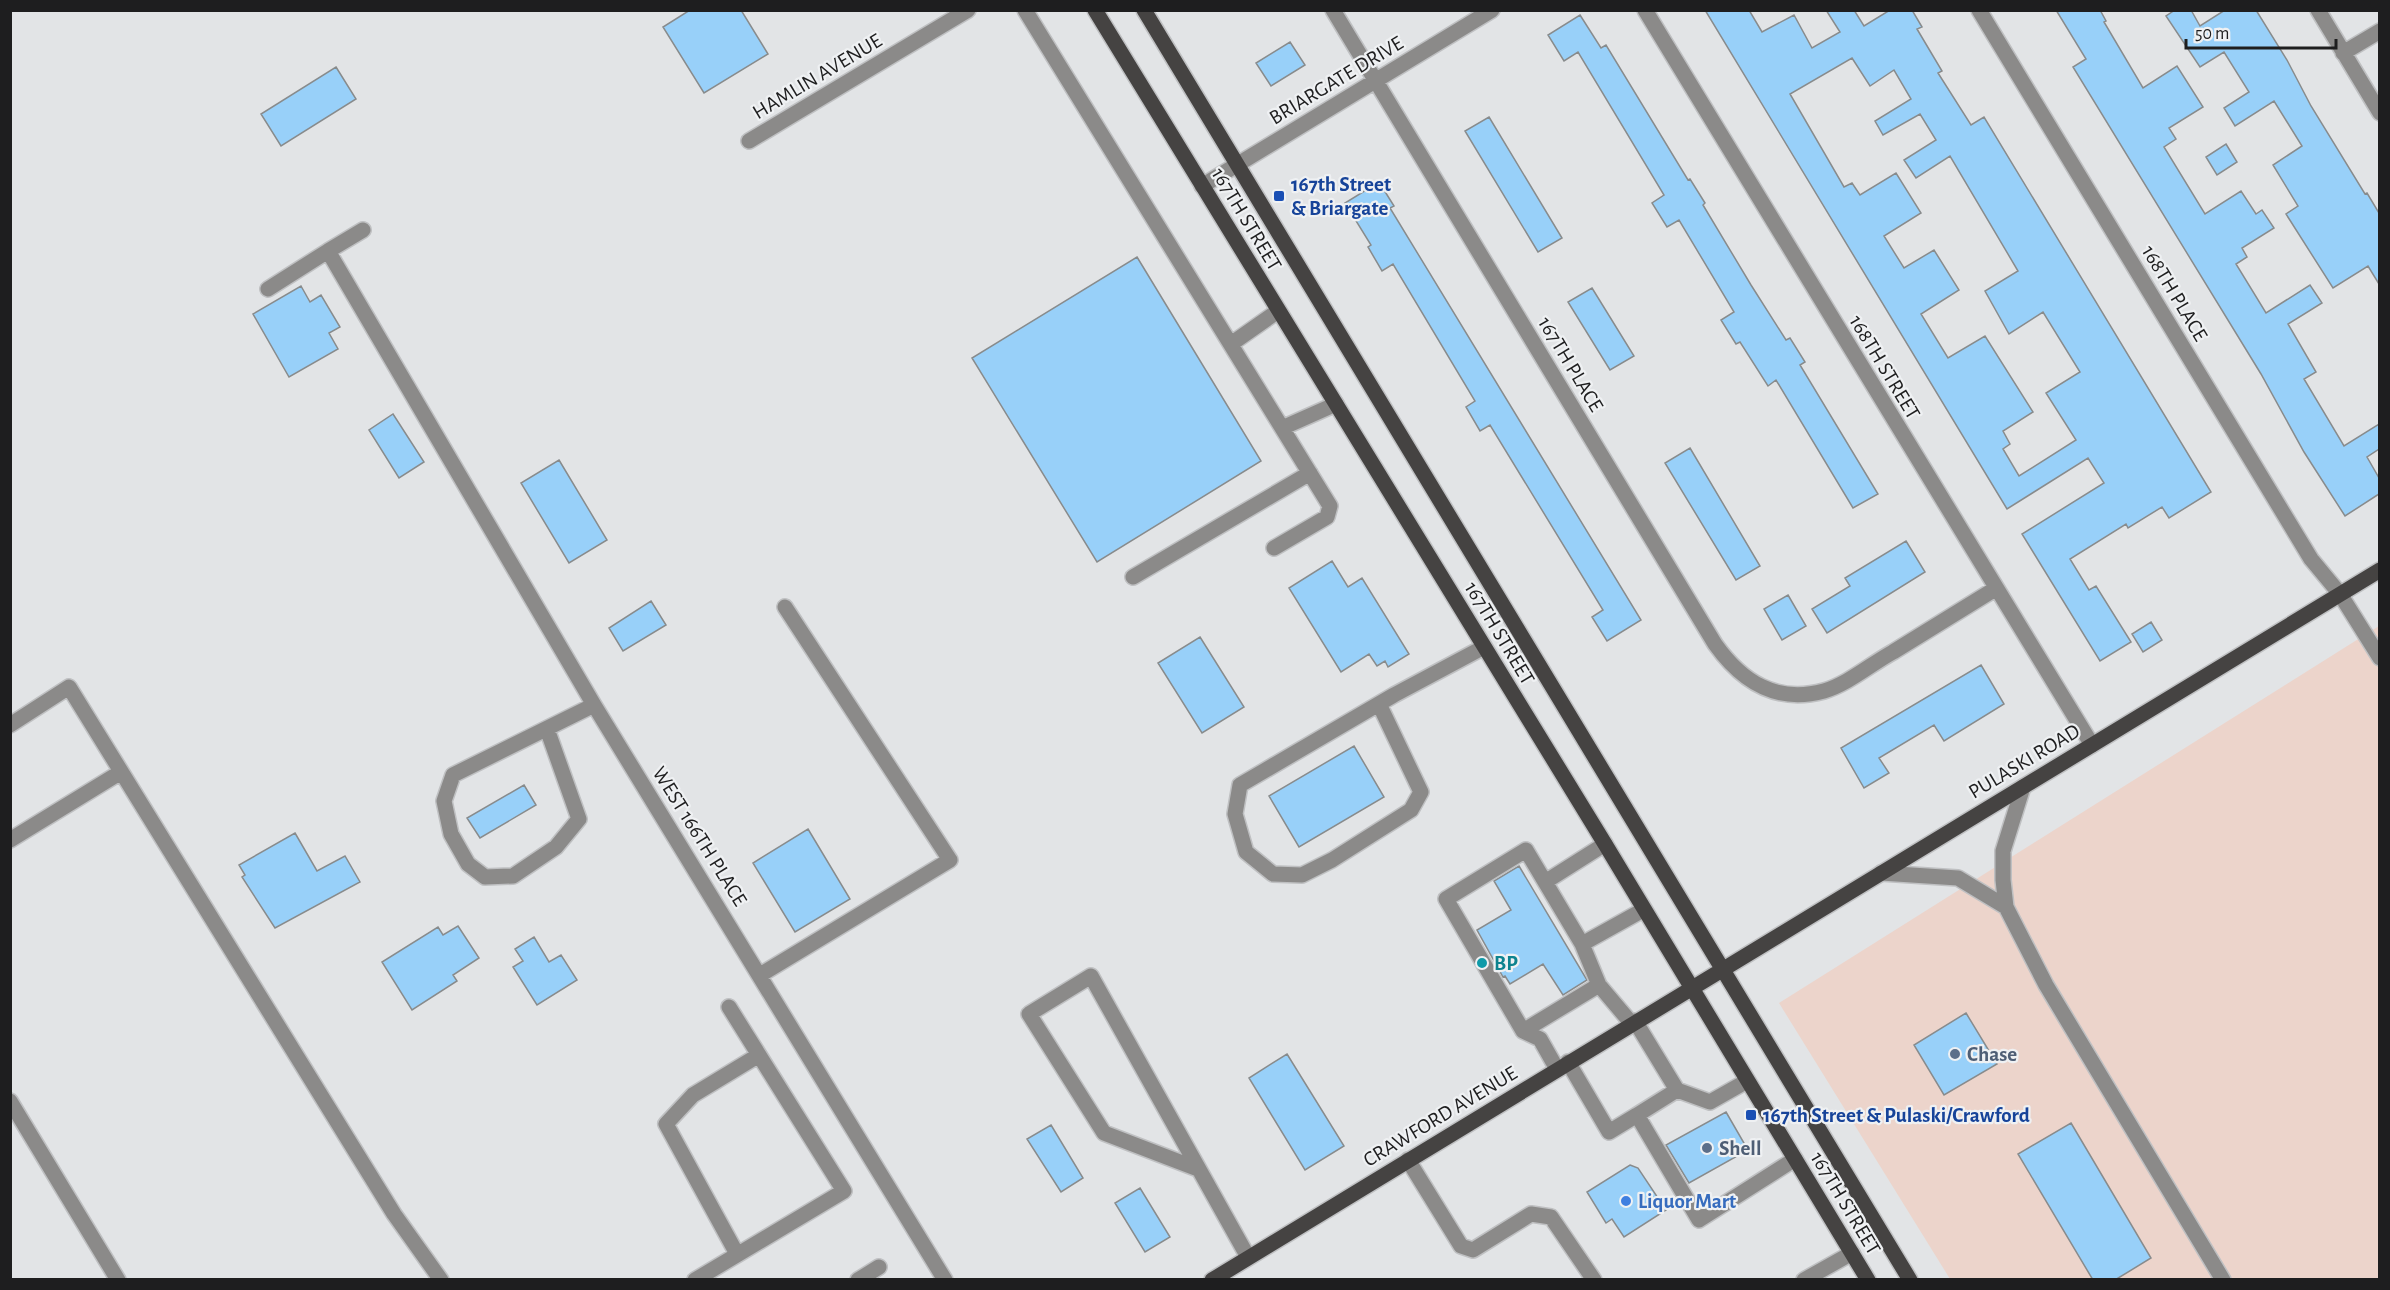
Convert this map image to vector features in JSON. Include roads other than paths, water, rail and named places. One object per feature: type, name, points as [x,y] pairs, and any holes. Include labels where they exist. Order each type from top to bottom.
[{"type":"main road","name":"167TH STREET","points":[[1095,10],[1605,844],[1868,1280]]},
{"type":"main road","name":"167TH STREET","points":[[1144,10],[1910,1280]]},
{"type":"main road","name":"PULASKI ROAD","points":[[1690,988],[2379,570]]},
{"type":"main road","name":"CRAWFORD AVENUE","points":[[1212,1280],[1690,988]]},
{"type":"street","name":"HAMLIN AVENUE","points":[[749,141],[968,10]]},
{"type":"street","points":[[1025,10],[1330,506],[1327,517],[1274,548]]},
{"type":"street","name":"167TH PLACE","points":[[1333,10],[1714,644],[1740,674],[1759,686],[1793,695],[1826,690],[1995,589]]},
{"type":"street","name":"BRIARGATE DRIVE","points":[[1202,186],[1492,10]]},
{"type":"street","name":"168TH STREET","points":[[1645,10],[1995,589],[2092,745]]},
{"type":"street","name":"168TH PLACE","points":[[1979,10],[2312,559],[2340,594],[2379,658]]},
{"type":"street","points":[[2318,10],[2379,113]]},
{"type":"street","points":[[2343,53],[2379,31]]},
{"type":"street","points":[[268,289],[363,230]]},
{"type":"street","name":"WEST 166TH PLACE","points":[[328,251],[594,705],[945,1280]]},
{"type":"street","points":[[1231,344],[1278,311]]},
{"type":"street","points":[[1282,428],[1336,404]]},
{"type":"street","points":[[1133,577],[1310,473]]},
{"type":"street","points":[[760,975],[950,860],[785,607]]},
{"type":"street","points":[[1379,704],[1421,792],[1411,810],[1332,861],[1302,875],[1273,874],[1246,852],[1235,814],[1240,785],[1379,704],[1484,647]]},
{"type":"street","points":[[10,725],[69,687],[394,1214],[441,1280]]},
{"type":"street","points":[[547,729],[579,819],[556,847],[513,876],[485,877],[468,864],[451,834],[444,801],[453,775],[594,705]]},
{"type":"street","points":[[10,840],[121,772]]},
{"type":"street","points":[[2023,786],[2003,851],[2006,907],[2046,985],[2223,1280]]},
{"type":"street","points":[[1545,882],[1605,844]]},
{"type":"street","points":[[1677,1090],[1609,1132],[1563,1066],[1540,1039],[1523,1031],[1446,899],[1526,850],[1582,944],[1599,985],[1634,1023],[1677,1090],[1710,1102],[1748,1081]]},
{"type":"street","points":[[1881,873],[1958,878],[2006,907]]},
{"type":"street","points":[[1582,944],[1643,910]]},
{"type":"street","points":[[1198,1168],[1104,1133],[1029,1014],[1091,976],[1248,1257]]},
{"type":"street","points":[[1523,1031],[1599,985]]},
{"type":"street","points":[[694,1280],[844,1191],[729,1006]]},
{"type":"street","points":[[737,1254],[666,1124],[693,1095],[759,1055]]},
{"type":"street","points":[[10,1101],[118,1280]]},
{"type":"street","points":[[1637,1115],[1699,1220],[1795,1159]]},
{"type":"street","points":[[1408,1160],[1461,1246],[1473,1250],[1531,1214],[1551,1217],[1594,1280]]},
{"type":"street","points":[[1804,1280],[1852,1253]]},
{"type":"street","points":[[858,1280],[879,1267]]},
{"type":"place","name":"167th Street & Briargate","points":[[1279,196]]},
{"type":"place","name":"BP","points":[[1482,963]]},
{"type":"place","name":"Chase","points":[[1955,1054]]},
{"type":"place","name":"167th Street & Pulaski/Crawford","points":[[1751,1115]]},
{"type":"place","name":"Shell","points":[[1707,1148]]},
{"type":"place","name":"Liquor Mart","points":[[1626,1201]]}]
